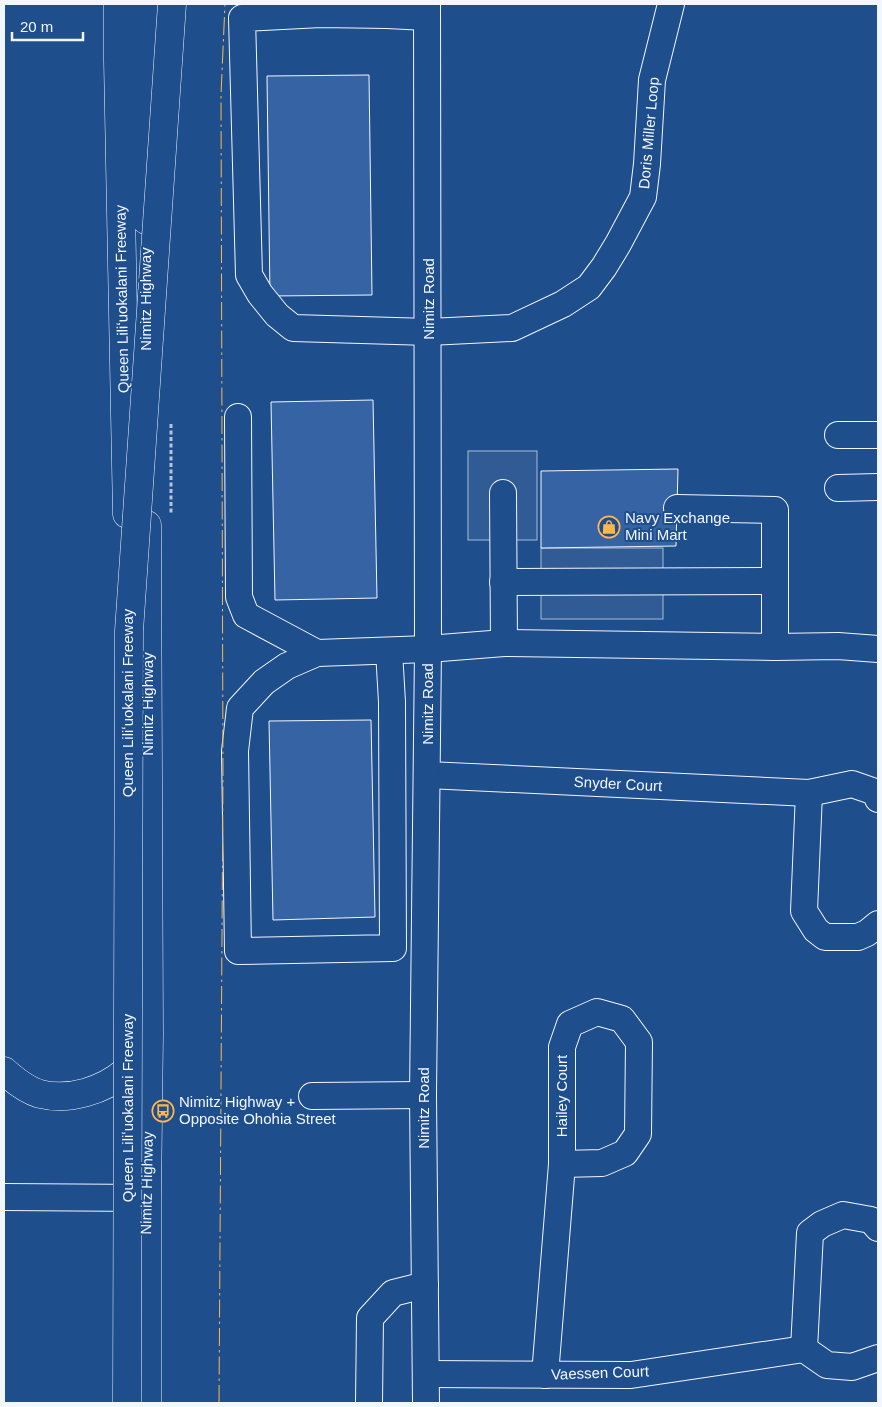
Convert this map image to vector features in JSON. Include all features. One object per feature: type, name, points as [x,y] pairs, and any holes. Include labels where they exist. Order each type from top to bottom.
[{"type":"main road","name":"Queen Liliʻuokalani Freeway","points":[[118,4],[129,631],[128,1403]]},
{"type":"main road","name":"Nimitz Highway","points":[[145,4],[149,1034],[146,1198],[147,1403]]},
{"type":"main road","points":[[129,631],[172,4]]},
{"type":"main road","points":[[4,1072],[16,1082],[38,1094],[60,1096],[98,1089],[118,1078],[139,1060],[149,1034]]},
{"type":"street","name":"Doris Miller Loop","points":[[242,11],[249,275],[260,294],[277,315],[293,328],[429,332],[512,328],[563,304],[589,287],[604,267],[643,197],[652,80],[671,4]]},
{"type":"street","name":"Nimitz Road","points":[[426,1403],[424,1095],[428,775],[429,332],[427,10]]},
{"type":"street","points":[[242,11],[387,15],[427,10]]},
{"type":"street","points":[[238,417],[239,597],[246,615],[317,654]]},
{"type":"street","points":[[838,435],[878,435]]},
{"type":"street","points":[[838,488],[878,487]]},
{"type":"street","points":[[503,493],[504,643]]},
{"type":"street","points":[[677,508],[775,510],[776,647]]},
{"type":"street","points":[[503,582],[776,581]]},
{"type":"street","points":[[389,651],[392,702],[393,948],[238,951],[235,751],[240,708],[264,682],[287,666],[317,654],[428,649],[504,643],[776,647],[838,646],[878,649]]},
{"type":"street","name":"Snyder Court","points":[[428,775],[808,792],[852,784],[875,792],[878,799]]},
{"type":"street","points":[[808,792],[804,911],[816,930],[825,937],[858,937],[867,933],[878,924]]},
{"type":"street","name":"Hailey Court","points":[[545,1375],[562,1164],[562,1047],[570,1024],[597,1012],[622,1019],[639,1042],[638,1134],[625,1153],[602,1163],[562,1164]]},
{"type":"street","points":[[312,1096],[424,1095]]},
{"type":"street","points":[[4,1197],[146,1198]]},
{"type":"street","points":[[878,1228],[871,1220],[843,1215],[822,1224],[810,1233],[804,1349],[827,1365],[852,1367],[878,1358]]},
{"type":"street","points":[[369,1403],[370,1318],[393,1293],[425,1285]]},
{"type":"street","name":"Vaessen Court","points":[[426,1374],[631,1375],[804,1349]]},
{"type":"shaded area","points":[[468,451],[537,451],[537,540],[468,540]]},
{"type":"shaded area","points":[[541,548],[663,548],[663,619],[541,619]]},
{"type":"building","points":[[369,75],[372,295],[270,296],[267,76]]},
{"type":"building","points":[[373,400],[377,598],[275,600],[271,402]]},
{"type":"building","name":"Navy Exchange Mini Mart","points":[[678,469],[676,546],[541,548],[541,471]]},
{"type":"building","points":[[371,720],[375,917],[273,920],[269,721]]},
{"type":"power","points":[[219,1403],[223,776],[221,95],[225,4]]},
{"type":"place","name":"Navy Exchange Mini Mart","points":[[609,527]]},
{"type":"place","name":"Nimitz Highway + Opposite Ohohia Street","points":[[163,1111]]}]
